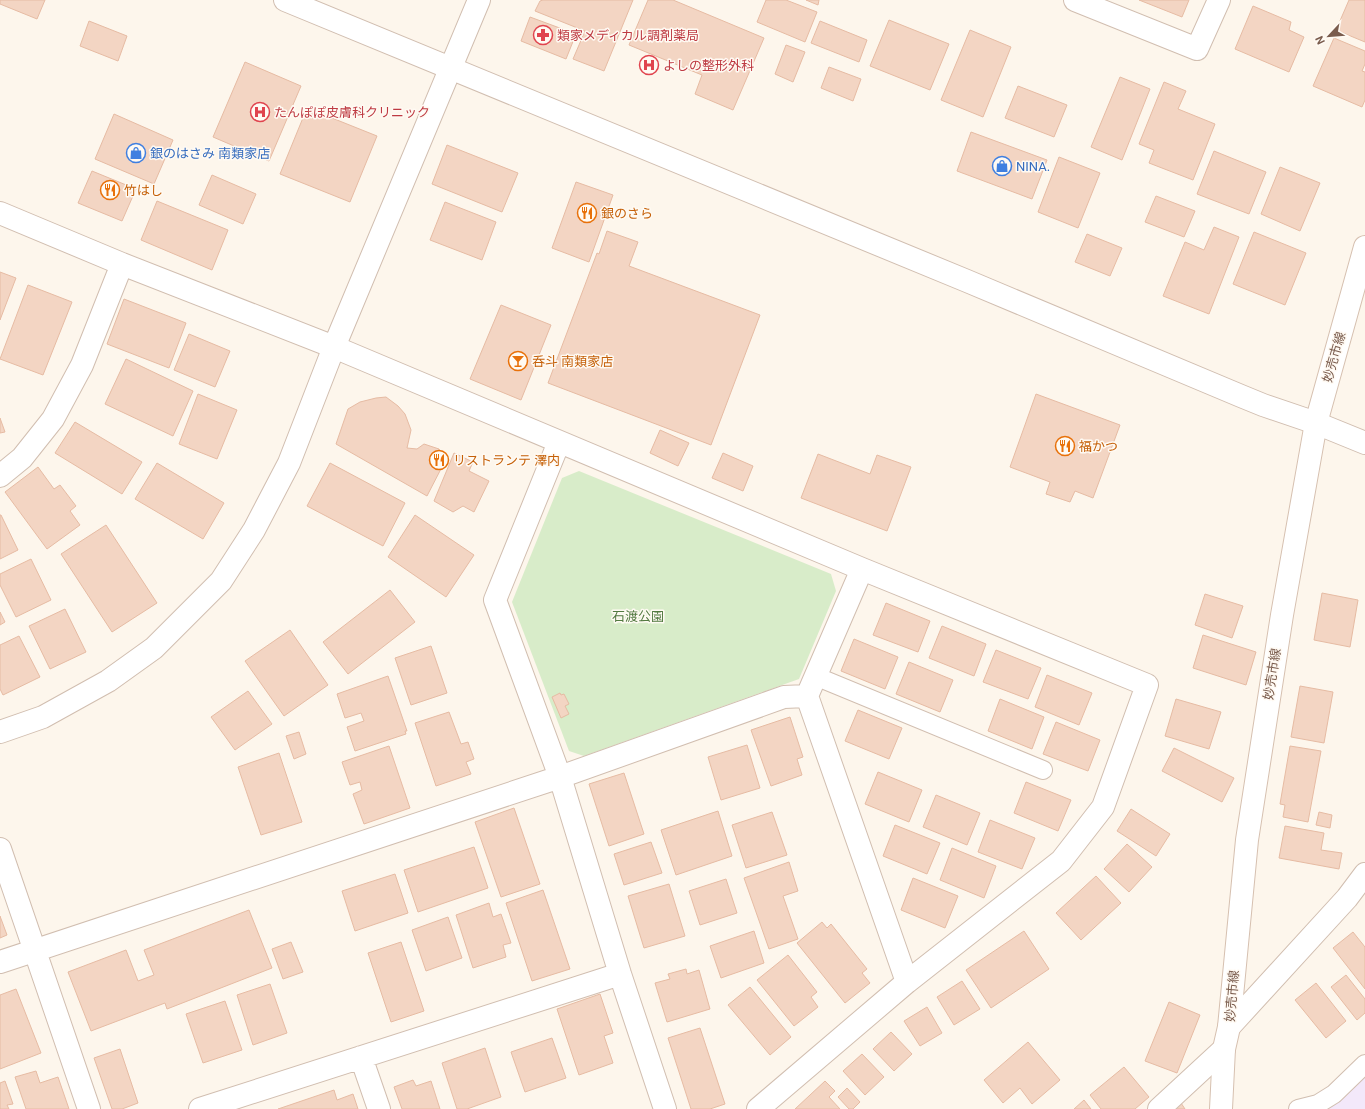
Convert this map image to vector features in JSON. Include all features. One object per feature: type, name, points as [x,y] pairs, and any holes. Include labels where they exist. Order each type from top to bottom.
[{"type":"street","points":[[285,0],[953,275],[1256,402],[1316,422],[1365,443]]},
{"type":"street","points":[[0,732],[43,717],[108,681],[154,648],[221,581],[254,530],[289,463],[334,346],[479,0]]},
{"type":"street","points":[[1075,0],[1198,49],[1219,0]]},
{"type":"street","points":[[0,213],[122,264],[334,346],[862,569],[1147,685],[1103,807],[1061,861],[907,982],[758,1109]]},
{"type":"street","name":"妙売市線","points":[[1221,1109],[1224,1049],[1229,1027],[1247,840],[1282,615],[1316,422],[1365,247]]},
{"type":"street","points":[[0,476],[22,458],[53,419],[82,366],[122,264]]},
{"type":"street","points":[[559,442],[495,600],[560,777],[620,974],[665,1109]]},
{"type":"street","points":[[862,569],[811,686],[907,982]]},
{"type":"street","points":[[0,962],[560,777],[811,686]]},
{"type":"street","points":[[0,849],[89,1109]]},
{"type":"street","points":[[1229,1027],[1347,898],[1365,874]]},
{"type":"street","points":[[200,1109],[620,974]]},
{"type":"street","points":[[1159,1109],[1224,1049]]},
{"type":"street","points":[[361,1057],[379,1109]]},
{"type":"lane","points":[[811,686],[1043,770]]},
{"type":"lane","points":[[1298,1109],[1318,1104],[1334,1094],[1365,1064]]},
{"type":"shaded area","points":[[1365,1073],[1365,1109],[1325,1109]]},
{"type":"green space","name":"石渡公園","points":[[579,471],[831,574],[836,591],[799,679],[584,756],[569,751],[512,602],[562,478]]},
{"type":"building","points":[[0,0],[45,0],[37,19],[0,4]]},
{"type":"building","points":[[633,0],[604,71],[573,59],[585,31],[535,11],[540,1]]},
{"type":"building","points":[[648,0],[673,0],[764,38],[733,110],[695,94],[702,75],[629,45]]},
{"type":"building","points":[[766,0],[786,0],[817,12],[805,42],[757,22]]},
{"type":"building","points":[[806,0],[819,0],[818,5]]},
{"type":"building","points":[[1139,0],[1189,0],[1182,17]]},
{"type":"building","points":[[1349,0],[1365,0],[1365,42],[1336,30]]},
{"type":"building","points":[[1253,6],[1291,22],[1289,30],[1304,37],[1289,72],[1235,49]]},
{"type":"building","points":[[530,17],[576,34],[566,59],[521,41]]},
{"type":"building","points":[[889,20],[949,44],[930,90],[870,66]]},
{"type":"building","points":[[89,21],[127,36],[118,61],[80,46]]},
{"type":"building","points":[[820,21],[867,40],[859,62],[811,43]]},
{"type":"building","points":[[970,30],[1011,47],[983,117],[941,100]]},
{"type":"building","points":[[1334,38],[1365,51],[1365,64],[1362,71],[1365,72],[1365,100],[1362,107],[1313,86]]},
{"type":"building","points":[[786,45],[805,52],[793,82],[775,74]]},
{"type":"building","points":[[245,62],[301,86],[269,161],[213,137]]},
{"type":"building","points":[[829,67],[861,79],[853,101],[821,88]]},
{"type":"building","points":[[1120,77],[1150,89],[1122,160],[1091,147]]},
{"type":"building","points":[[1164,82],[1186,91],[1178,109],[1215,124],[1193,180],[1149,163],[1154,150],[1139,144]]},
{"type":"building","points":[[1018,86],[1067,105],[1054,137],[1005,118]]},
{"type":"building","points":[[307,108],[377,136],[350,202],[280,174]]},
{"type":"building","points":[[114,114],[173,140],[154,184],[95,159]]},
{"type":"building","name":"NINA.","points":[[971,132],[1047,160],[1032,199],[957,171]]},
{"type":"building","points":[[447,145],[518,173],[502,212],[432,184]]},
{"type":"building","points":[[1214,151],[1266,172],[1249,214],[1197,194]]},
{"type":"building","points":[[1059,157],[1100,173],[1078,228],[1038,212]]},
{"type":"building","points":[[1280,167],[1320,183],[1300,231],[1261,214]]},
{"type":"building","points":[[92,171],[136,189],[122,221],[78,203]]},
{"type":"building","points":[[212,175],[256,194],[243,224],[199,205]]},
{"type":"building","points":[[576,182],[613,195],[589,262],[552,248]]},
{"type":"building","points":[[1156,196],[1195,211],[1184,237],[1145,222]]},
{"type":"building","points":[[157,201],[228,230],[212,270],[141,240]]},
{"type":"building","points":[[445,202],[496,222],[482,260],[430,240]]},
{"type":"building","points":[[1214,227],[1239,237],[1209,314],[1163,296],[1185,242],[1204,250]]},
{"type":"building","points":[[607,231],[638,242],[629,266],[760,315],[711,445],[548,383],[597,253],[599,254]]},
{"type":"building","points":[[1254,232],[1306,253],[1285,305],[1233,284]]},
{"type":"building","points":[[1087,234],[1122,248],[1110,276],[1075,262]]},
{"type":"building","points":[[0,272],[16,278],[0,320]]},
{"type":"building","points":[[28,285],[72,302],[43,375],[0,359]]},
{"type":"building","points":[[124,299],[186,323],[169,368],[107,344]]},
{"type":"building","points":[[501,305],[551,325],[521,400],[470,379]]},
{"type":"building","points":[[189,334],[230,351],[215,387],[174,370]]},
{"type":"building","points":[[126,359],[193,391],[173,436],[105,404]]},
{"type":"building","points":[[198,394],[237,410],[217,459],[179,444]]},
{"type":"building","name":"福かつ","points":[[1036,394],[1120,425],[1093,498],[1075,491],[1070,502],[1046,494],[1050,482],[1010,467]]},
{"type":"building","points":[[386,397],[398,406],[405,414],[411,430],[407,448],[417,449],[424,444],[439,449],[444,463],[427,496],[336,444],[348,409],[360,402]]},
{"type":"building","points":[[0,418],[5,432],[0,433]]},
{"type":"building","points":[[75,422],[142,462],[122,494],[55,453]]},
{"type":"building","points":[[660,430],[689,443],[678,466],[650,453]]},
{"type":"building","points":[[454,453],[473,462],[469,471],[489,481],[474,512],[463,506],[453,512],[434,501]]},
{"type":"building","points":[[723,453],[753,466],[743,491],[712,478]]},
{"type":"building","points":[[818,454],[870,474],[877,455],[911,467],[887,531],[801,498]]},
{"type":"building","points":[[157,463],[224,503],[203,539],[135,499]]},
{"type":"building","points":[[330,463],[405,503],[383,546],[307,506]]},
{"type":"building","points":[[38,467],[54,489],[60,485],[76,506],[70,511],[80,525],[47,549],[5,492]]},
{"type":"building","points":[[0,515],[18,550],[0,559]]},
{"type":"building","points":[[415,515],[474,555],[446,597],[388,557]]},
{"type":"building","points":[[106,525],[157,603],[112,632],[61,554]]},
{"type":"building","points":[[31,559],[51,600],[16,617],[0,585],[0,574]]},
{"type":"building","points":[[390,590],[415,622],[348,674],[323,642]]},
{"type":"building","points":[[1322,593],[1358,600],[1350,647],[1314,640]]},
{"type":"building","points":[[1205,594],[1243,606],[1232,638],[1195,625]]},
{"type":"building","points":[[886,603],[930,621],[918,652],[873,635]]},
{"type":"building","points":[[65,609],[86,652],[50,669],[29,626]]},
{"type":"building","points":[[0,612],[5,622],[0,625]]},
{"type":"building","points":[[942,626],[986,644],[974,676],[929,658]]},
{"type":"building","points":[[290,630],[328,685],[284,716],[245,661]]},
{"type":"building","points":[[1203,635],[1256,652],[1246,685],[1193,668]]},
{"type":"building","points":[[19,636],[40,677],[3,695],[0,689],[0,645]]},
{"type":"building","points":[[854,639],[898,657],[885,689],[841,671]]},
{"type":"building","points":[[431,646],[447,693],[411,705],[395,658]]},
{"type":"building","points":[[996,650],[1041,668],[1028,699],[983,682]]},
{"type":"building","points":[[909,662],[953,680],[940,712],[896,694]]},
{"type":"building","points":[[1047,675],[1092,693],[1079,725],[1035,707]]},
{"type":"building","points":[[388,676],[407,731],[405,731],[406,734],[355,751],[347,727],[364,721],[361,713],[345,718],[337,694]]},
{"type":"building","points":[[1300,686],[1333,692],[1324,743],[1291,737]]},
{"type":"building","points":[[248,691],[272,724],[235,750],[211,717]]},
{"type":"building","points":[[560,693],[561,695],[564,694],[569,704],[565,706],[569,714],[561,718],[552,697]]},
{"type":"building","points":[[1000,699],[1044,717],[1032,749],[988,731]]},
{"type":"building","points":[[1176,699],[1221,712],[1209,749],[1165,736]]},
{"type":"building","points":[[858,710],[902,728],[889,759],[845,741]]},
{"type":"building","points":[[449,712],[461,744],[468,742],[474,759],[466,762],[471,774],[436,786],[415,723]]},
{"type":"building","points":[[790,717],[803,757],[797,759],[802,775],[771,786],[751,730]]},
{"type":"building","points":[[1056,722],[1100,740],[1088,771],[1043,754]]},
{"type":"building","points":[[299,732],[306,754],[294,759],[286,736]]},
{"type":"building","points":[[747,745],[760,788],[721,800],[708,757]]},
{"type":"building","points":[[389,746],[410,808],[364,824],[353,794],[362,790],[360,782],[350,785],[342,762]]},
{"type":"building","points":[[1290,746],[1321,751],[1308,822],[1283,817],[1285,805],[1280,804]]},
{"type":"building","points":[[1174,748],[1234,778],[1222,802],[1162,771]]},
{"type":"building","points":[[279,753],[302,822],[261,835],[238,767]]},
{"type":"building","points":[[878,772],[922,790],[909,822],[865,804]]},
{"type":"building","points":[[624,773],[644,834],[609,846],[589,784]]},
{"type":"building","points":[[1026,782],[1071,800],[1058,831],[1014,813]]},
{"type":"building","points":[[936,795],[980,813],[967,845],[923,827]]},
{"type":"building","points":[[514,808],[540,884],[501,897],[475,822]]},
{"type":"building","points":[[1131,809],[1170,834],[1156,856],[1117,831]]},
{"type":"building","points":[[718,811],[732,856],[676,875],[661,830]]},
{"type":"building","points":[[772,812],[787,855],[746,868],[732,825]]},
{"type":"building","points":[[1319,812],[1332,815],[1330,828],[1316,825]]},
{"type":"building","points":[[990,820],[1035,838],[1022,869],[978,852]]},
{"type":"building","points":[[895,825],[940,843],[927,874],[883,856]]},
{"type":"building","points":[[1285,826],[1324,833],[1321,850],[1342,853],[1339,869],[1279,858]]},
{"type":"building","points":[[651,842],[662,873],[624,885],[614,854]]},
{"type":"building","points":[[1127,844],[1152,867],[1129,892],[1104,869]]},
{"type":"building","points":[[474,847],[488,888],[418,912],[404,870]]},
{"type":"building","points":[[952,848],[996,866],[984,898],[940,880]]},
{"type":"building","points":[[789,862],[798,891],[783,896],[798,939],[769,949],[744,878]]},
{"type":"building","points":[[395,874],[408,913],[355,931],[342,891]]},
{"type":"building","points":[[1096,876],[1121,903],[1081,940],[1056,913]]},
{"type":"building","points":[[913,878],[958,896],[945,928],[901,910]]},
{"type":"building","points":[[726,879],[737,913],[700,925],[689,891]]},
{"type":"building","points":[[669,884],[685,936],[644,948],[628,896]]},
{"type":"building","points":[[543,890],[570,969],[532,981],[506,903]]},
{"type":"building","points":[[489,903],[493,917],[501,914],[511,943],[503,945],[506,957],[473,968],[456,915]]},
{"type":"building","points":[[249,910],[272,968],[167,1009],[165,1003],[91,1031],[68,972],[126,950],[138,981],[154,975],[144,950]]},
{"type":"building","points":[[0,916],[7,935],[0,938]]},
{"type":"building","points":[[448,917],[462,958],[426,971],[412,930]]},
{"type":"building","points":[[822,922],[827,928],[831,924],[867,969],[862,973],[870,983],[845,1003],[797,943]]},
{"type":"building","points":[[754,931],[764,963],[721,978],[710,946]]},
{"type":"building","points":[[1024,931],[1049,969],[991,1008],[966,970]]},
{"type":"building","points":[[1353,932],[1365,947],[1365,989],[1333,948]]},
{"type":"building","points":[[291,942],[303,972],[283,979],[272,949]]},
{"type":"building","points":[[401,942],[424,1011],[391,1022],[368,953]]},
{"type":"building","points":[[788,955],[817,992],[811,997],[818,1007],[794,1026],[757,980]]},
{"type":"building","points":[[686,969],[687,974],[699,970],[710,1009],[667,1022],[655,983],[670,979],[668,974]]},
{"type":"building","points":[[1346,975],[1365,999],[1365,1013],[1357,1020],[1331,987]]},
{"type":"building","points":[[962,981],[980,1009],[954,1025],[937,997]]},
{"type":"building","points":[[1316,983],[1346,1021],[1326,1038],[1295,1000]]},
{"type":"building","points":[[270,984],[287,1033],[253,1045],[237,995]]},
{"type":"building","points":[[750,987],[791,1037],[770,1055],[728,1005]]},
{"type":"building","points":[[16,989],[41,1053],[0,1069],[0,995]]},
{"type":"building","points":[[600,994],[613,1033],[604,1036],[613,1063],[579,1075],[557,1009]]},
{"type":"building","points":[[225,1001],[242,1050],[203,1063],[186,1014]]},
{"type":"building","points":[[1169,1002],[1200,1015],[1177,1073],[1145,1061]]},
{"type":"building","points":[[927,1007],[942,1033],[920,1046],[904,1021]]},
{"type":"building","points":[[700,1028],[725,1104],[710,1109],[691,1109],[668,1038]]},
{"type":"building","points":[[891,1032],[912,1054],[894,1071],[873,1049]]},
{"type":"building","points":[[552,1038],[566,1078],[525,1092],[511,1052]]},
{"type":"building","points":[[1028,1042],[1060,1080],[1032,1104],[1020,1088],[1003,1103],[984,1080]]},
{"type":"building","points":[[485,1048],[501,1097],[467,1109],[457,1109],[442,1063]]},
{"type":"building","points":[[120,1049],[138,1103],[122,1109],[112,1109],[94,1058]]},
{"type":"building","points":[[862,1054],[884,1077],[865,1095],[843,1071]]},
{"type":"building","points":[[1124,1067],[1149,1097],[1135,1109],[1101,1109],[1090,1095]]},
{"type":"building","points":[[36,1071],[40,1083],[58,1077],[69,1109],[26,1109],[15,1077]]},
{"type":"building","points":[[413,1080],[416,1086],[431,1081],[440,1109],[402,1109],[394,1087]]},
{"type":"building","points":[[5,1081],[13,1104],[7,1105],[9,1109],[0,1109],[0,1083]]},
{"type":"building","points":[[825,1081],[835,1091],[829,1097],[840,1109],[795,1109]]},
{"type":"building","points":[[847,1088],[860,1102],[853,1109],[849,1109],[838,1097]]},
{"type":"building","points":[[334,1090],[337,1100],[353,1094],[358,1109],[278,1109]]},
{"type":"building","points":[[1084,1100],[1091,1109],[1074,1109]]},
{"type":"building","points":[[1181,1103],[1185,1109],[1174,1109]]},
{"type":"place","name":"類家メディカル調剤薬局","points":[[543,35]]},
{"type":"place","name":"よしの整形外科","points":[[649,65]]},
{"type":"place","name":"たんぽぽ皮膚科クリニック","points":[[260,112]]},
{"type":"place","name":"銀のはさみ 南類家店","points":[[136,153]]},
{"type":"place","name":"NINA.","points":[[1002,166]]},
{"type":"place","name":"竹はし","points":[[110,190]]},
{"type":"place","name":"銀のさら","points":[[587,213]]},
{"type":"place","name":"呑斗 南類家店","points":[[518,361]]},
{"type":"place","name":"福かつ","points":[[1065,446]]},
{"type":"place","name":"リストランテ 澤内","points":[[439,460]]}]
